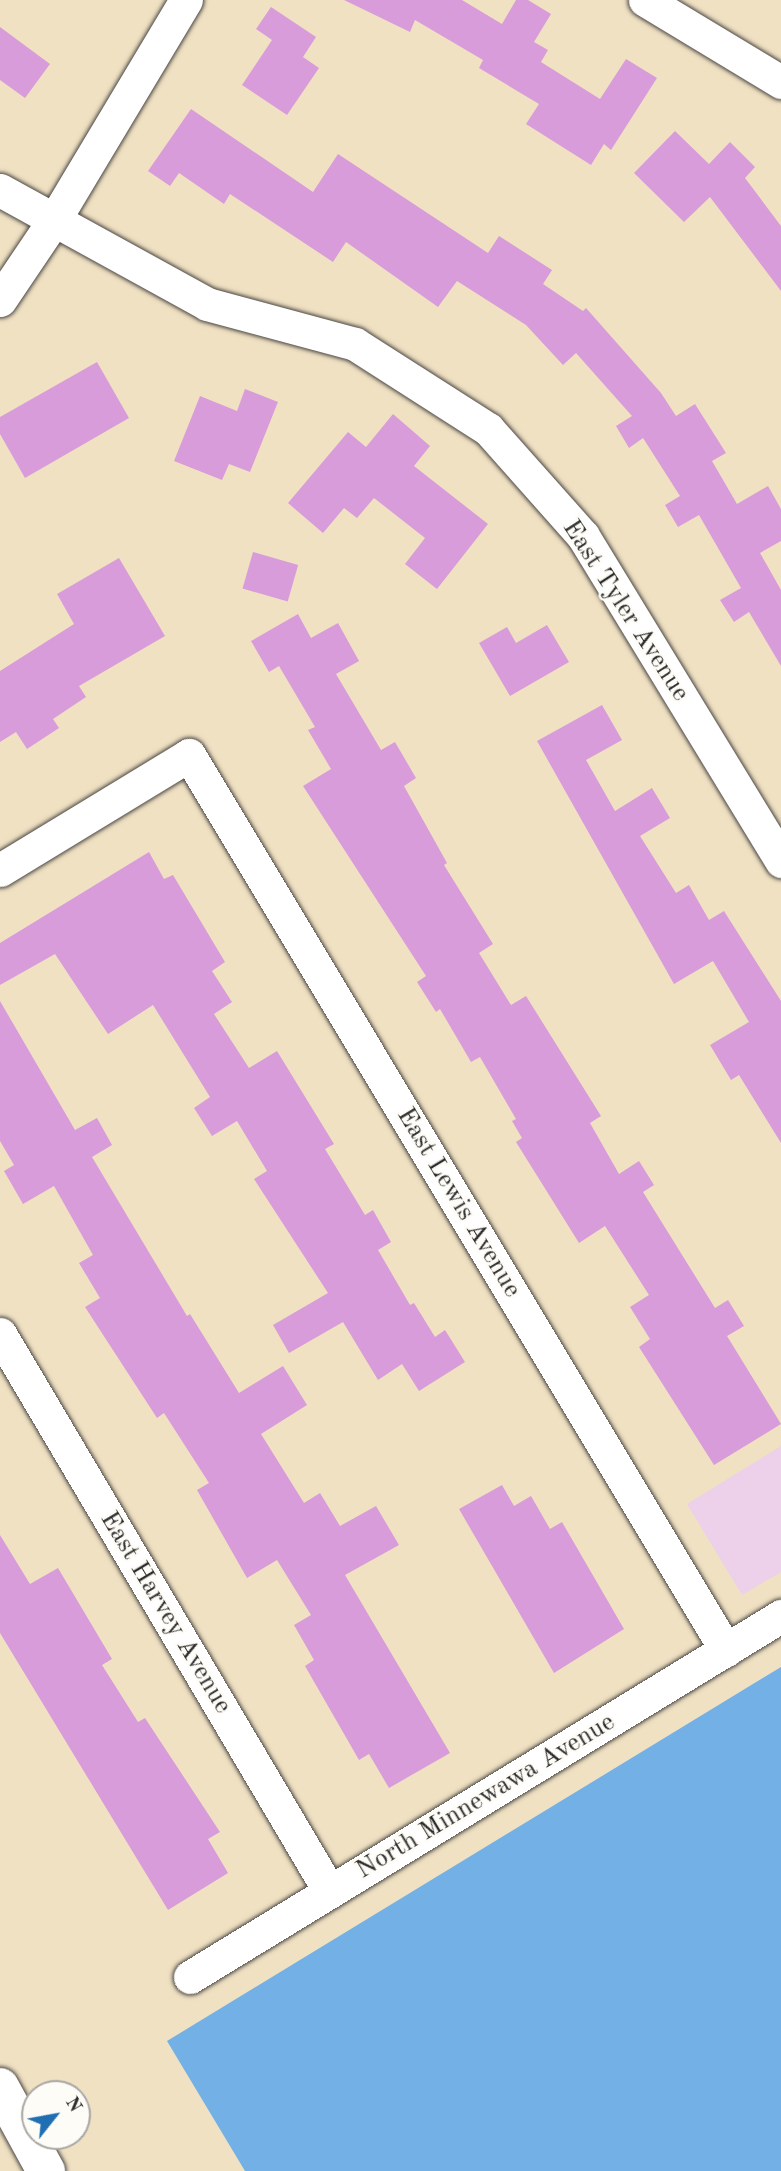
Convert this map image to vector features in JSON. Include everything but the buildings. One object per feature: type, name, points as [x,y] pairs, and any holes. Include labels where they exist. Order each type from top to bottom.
[{"type":"highway","points":[[0,2087],[46,2171]]},
{"type":"street","points":[[0,300],[56,217],[186,0]]},
{"type":"street","points":[[645,0],[781,82]]},
{"type":"street","name":"East Tyler Avenue","points":[[0,190],[56,217],[207,304],[355,344],[488,429],[583,536],[781,861]]},
{"type":"street","name":"East Lewis Avenue","points":[[0,870],[189,755],[726,1650]]},
{"type":"street","name":"East Harvey Avenue","points":[[0,1334],[330,1892]]},
{"type":"street","name":"North Minnewawa Avenue","points":[[190,1977],[781,1616]]},
{"type":"shaded area","points":[[781,1446],[781,1572],[742,1595],[687,1504]]},
{"type":"water","points":[[781,1667],[781,2171],[245,2171],[167,2041]]}]
